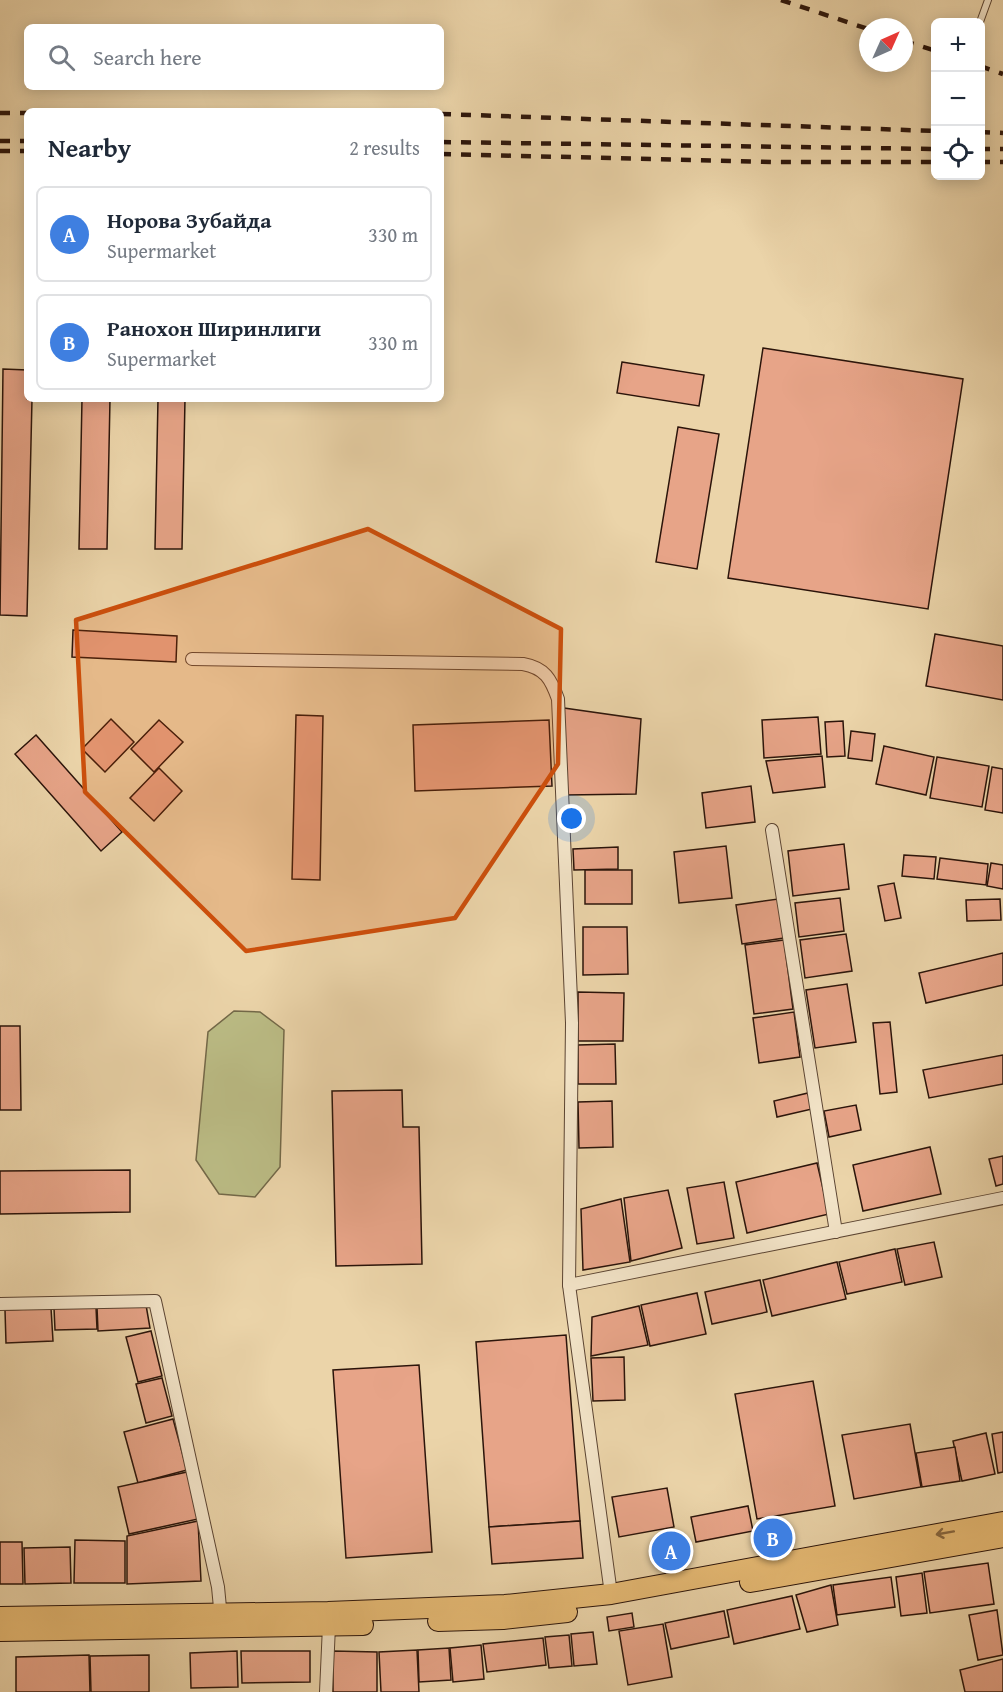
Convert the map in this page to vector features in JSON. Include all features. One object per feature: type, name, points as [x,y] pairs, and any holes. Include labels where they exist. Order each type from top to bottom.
[{"type":"main road","points":[[0,1631],[221,1622],[506,1605],[611,1594],[1003,1522]]},
{"type":"main road","points":[[0,1617],[329,1626],[503,1619],[599,1609],[1003,1538]]},
{"type":"street","points":[[192,659],[523,664],[538,667],[551,679],[558,699],[572,1023],[569,1285],[611,1594]]},
{"type":"street","points":[[772,830],[836,1232]]},
{"type":"street","points":[[569,1285],[1003,1198]]},
{"type":"street","points":[[0,1304],[155,1301],[218,1587],[221,1622]]},
{"type":"street","points":[[326,1692],[329,1626]]},
{"type":"lane","points":[[981,18],[988,0]]},
{"type":"highlighted area","points":[[368,529],[561,629],[558,764],[455,918],[246,951],[85,792],[76,620]]},
{"type":"green space","points":[[234,1011],[260,1012],[284,1030],[280,1167],[255,1197],[219,1194],[196,1160],[208,1032]]},
{"type":"building","points":[[763,348],[963,379],[928,609],[728,578]]},
{"type":"building","points":[[622,362],[704,375],[699,406],[617,393]]},
{"type":"building","points":[[3,369],[24,370],[24,402],[32,402],[27,616],[0,615]]},
{"type":"building","points":[[82,402],[110,402],[107,549],[79,549]]},
{"type":"building","points":[[158,402],[185,402],[182,549],[155,549]]},
{"type":"building","points":[[678,427],[719,434],[697,569],[656,562]]},
{"type":"building","points":[[73,630],[177,636],[176,662],[72,657]]},
{"type":"building","points":[[935,634],[1003,646],[1003,700],[926,686]]},
{"type":"building","points":[[564,708],[641,719],[636,794],[566,795]]},
{"type":"building","points":[[296,715],[323,716],[320,880],[292,879]]},
{"type":"building","points":[[818,717],[821,754],[764,758],[762,720]]},
{"type":"building","points":[[111,719],[134,742],[105,772],[82,749]]},
{"type":"building","points":[[159,720],[183,742],[154,772],[131,749]]},
{"type":"building","points":[[549,720],[552,786],[415,791],[413,725]]},
{"type":"building","points":[[843,721],[845,756],[827,757],[825,722]]},
{"type":"building","points":[[851,731],[875,734],[872,761],[848,758]]},
{"type":"building","points":[[36,735],[122,832],[101,851],[15,754]]},
{"type":"building","points":[[884,746],[934,757],[926,795],[876,784]]},
{"type":"building","points":[[822,756],[825,787],[773,793],[766,761]]},
{"type":"building","points":[[937,757],[989,766],[982,807],[930,798]]},
{"type":"building","points":[[992,767],[1003,769],[1003,813],[985,810]]},
{"type":"building","points":[[159,768],[182,791],[154,821],[130,798]]},
{"type":"building","points":[[751,786],[755,822],[706,828],[702,793]]},
{"type":"building","points":[[844,844],[849,889],[793,896],[788,851]]},
{"type":"building","points":[[726,846],[732,898],[679,903],[674,852]]},
{"type":"building","points":[[618,847],[618,869],[574,870],[573,849]]},
{"type":"building","points":[[904,855],[936,857],[934,879],[902,876]]},
{"type":"building","points":[[940,858],[988,864],[986,885],[937,879]]},
{"type":"building","points":[[991,863],[1003,865],[1003,889],[987,886]]},
{"type":"building","points":[[585,870],[632,870],[632,904],[585,904]]},
{"type":"building","points":[[894,883],[901,918],[885,921],[878,886]]},
{"type":"building","points":[[840,898],[844,931],[799,937],[795,903]]},
{"type":"building","points":[[778,899],[784,938],[742,944],[736,905]]},
{"type":"building","points":[[1000,899],[1001,920],[967,921],[966,900]]},
{"type":"building","points":[[583,927],[627,927],[628,974],[583,975]]},
{"type":"building","points":[[846,934],[852,971],[805,978],[800,940]]},
{"type":"building","points":[[784,940],[793,1009],[754,1014],[745,945]]},
{"type":"building","points":[[1003,953],[1003,985],[926,1003],[919,973]]},
{"type":"building","points":[[847,984],[856,1042],[815,1048],[806,990]]},
{"type":"building","points":[[578,992],[624,993],[623,1041],[578,1041]]},
{"type":"building","points":[[794,1012],[800,1057],[759,1063],[753,1018]]},
{"type":"building","points":[[890,1022],[897,1092],[880,1094],[873,1023]]},
{"type":"building","points":[[0,1026],[20,1026],[21,1110],[0,1110]]},
{"type":"building","points":[[615,1044],[616,1084],[578,1084],[578,1045]]},
{"type":"building","points":[[1003,1055],[1003,1084],[929,1098],[923,1070]]},
{"type":"building","points":[[402,1090],[403,1127],[419,1127],[422,1264],[336,1266],[332,1091]]},
{"type":"building","points":[[808,1093],[812,1109],[777,1117],[774,1101]]},
{"type":"building","points":[[612,1101],[613,1147],[579,1148],[578,1102]]},
{"type":"building","points":[[856,1105],[861,1130],[829,1137],[824,1111]]},
{"type":"building","points":[[930,1147],[941,1194],[863,1211],[853,1165]]},
{"type":"building","points":[[1003,1156],[1003,1184],[996,1186],[989,1159]]},
{"type":"building","points":[[817,1163],[829,1214],[747,1233],[736,1182]]},
{"type":"building","points":[[130,1170],[130,1212],[0,1214],[0,1171]]},
{"type":"building","points":[[724,1182],[734,1238],[697,1244],[687,1188]]},
{"type":"building","points":[[668,1190],[682,1248],[631,1261],[624,1198]]},
{"type":"building","points":[[621,1199],[630,1262],[583,1270],[581,1209]]},
{"type":"building","points":[[934,1242],[942,1277],[905,1285],[897,1249]]},
{"type":"building","points":[[895,1249],[902,1282],[847,1294],[839,1262]]},
{"type":"building","points":[[837,1262],[846,1299],[772,1316],[763,1280]]},
{"type":"building","points":[[760,1280],[767,1312],[712,1324],[705,1292]]},
{"type":"building","points":[[697,1293],[706,1334],[650,1346],[641,1305]]},
{"type":"building","points":[[146,1305],[150,1328],[98,1331],[97,1307]]},
{"type":"building","points":[[639,1306],[648,1345],[591,1356],[592,1317]]},
{"type":"building","points":[[96,1307],[97,1329],[55,1330],[54,1308]]},
{"type":"building","points":[[51,1308],[53,1341],[6,1343],[5,1310]]},
{"type":"building","points":[[151,1331],[162,1376],[138,1382],[126,1337]]},
{"type":"building","points":[[566,1335],[580,1521],[489,1527],[476,1342]]},
{"type":"building","points":[[624,1357],[625,1400],[593,1401],[591,1358]]},
{"type":"building","points":[[419,1365],[432,1552],[346,1558],[333,1370]]},
{"type":"building","points":[[162,1378],[172,1416],[146,1423],[136,1384]]},
{"type":"building","points":[[813,1381],[835,1506],[757,1519],[735,1394]]},
{"type":"building","points":[[173,1419],[187,1470],[138,1483],[124,1432]]},
{"type":"building","points":[[910,1424],[921,1487],[854,1499],[842,1435]]},
{"type":"building","points":[[1003,1432],[1003,1472],[998,1473],[992,1434]]},
{"type":"building","points":[[986,1433],[995,1474],[962,1481],[953,1441]]},
{"type":"building","points":[[955,1447],[960,1481],[922,1487],[916,1453]]},
{"type":"building","points":[[187,1472],[198,1519],[129,1534],[118,1487]]},
{"type":"building","points":[[667,1488],[674,1527],[619,1537],[612,1497]]},
{"type":"building","points":[[748,1506],[753,1531],[696,1542],[691,1517]]},
{"type":"building","points":[[198,1521],[201,1581],[127,1584],[127,1536]]},
{"type":"building","points":[[580,1521],[583,1558],[492,1564],[489,1527]]},
{"type":"building","points":[[75,1540],[125,1541],[125,1583],[74,1583]]},
{"type":"building","points":[[0,1542],[22,1542],[23,1584],[0,1584]]},
{"type":"building","points":[[70,1547],[71,1583],[25,1584],[24,1548]]},
{"type":"building","points":[[988,1563],[994,1604],[930,1613],[924,1572]]},
{"type":"building","points":[[922,1573],[927,1613],[901,1616],[896,1577]]},
{"type":"building","points":[[891,1577],[895,1607],[837,1615],[833,1585]]},
{"type":"building","points":[[831,1585],[838,1625],[807,1632],[796,1595]]},
{"type":"building","points":[[792,1596],[800,1629],[734,1644],[727,1610]]},
{"type":"building","points":[[997,1610],[1003,1655],[978,1660],[969,1615]]},
{"type":"building","points":[[724,1611],[729,1637],[671,1649],[665,1623]]},
{"type":"building","points":[[632,1613],[634,1627],[609,1631],[607,1617]]},
{"type":"building","points":[[663,1624],[672,1677],[628,1685],[619,1631]]},
{"type":"building","points":[[593,1632],[597,1664],[574,1666],[571,1634]]},
{"type":"building","points":[[569,1635],[572,1666],[549,1668],[545,1637]]},
{"type":"building","points":[[543,1638],[546,1665],[487,1672],[483,1644]]},
{"type":"building","points":[[481,1645],[484,1679],[453,1682],[450,1648]]},
{"type":"building","points":[[449,1648],[451,1680],[419,1682],[418,1650]]},
{"type":"building","points":[[417,1650],[419,1692],[381,1692],[379,1652]]},
{"type":"building","points":[[237,1651],[238,1687],[191,1688],[190,1653]]},
{"type":"building","points":[[241,1651],[310,1651],[310,1682],[242,1683]]},
{"type":"building","points":[[333,1651],[377,1652],[377,1692],[333,1692]]},
{"type":"building","points":[[89,1655],[90,1692],[16,1692],[16,1657]]},
{"type":"building","points":[[149,1655],[149,1692],[91,1692],[90,1656]]},
{"type":"building","points":[[1003,1659],[1003,1692],[965,1692],[960,1670]]},
{"type":"railway","points":[[781,0],[859,26]]},
{"type":"railway","points":[[913,44],[931,49]]},
{"type":"railway","points":[[985,68],[1003,74]]},
{"type":"railway","points":[[0,113],[24,113]]},
{"type":"railway","points":[[444,114],[931,131]]},
{"type":"railway","points":[[985,132],[1003,133]]},
{"type":"railway","points":[[0,141],[24,141]]},
{"type":"railway","points":[[444,142],[931,149]]},
{"type":"railway","points":[[985,149],[1003,149]]},
{"type":"railway","points":[[0,151],[24,151]]},
{"type":"railway","points":[[444,154],[776,162],[931,162]]},
{"type":"railway","points":[[985,162],[1003,162]]},
{"type":"place","name":"Ранохон Ширинлиги","points":[[773,1538]]},
{"type":"place","name":"Норова Зубайда","points":[[671,1551]]}]
